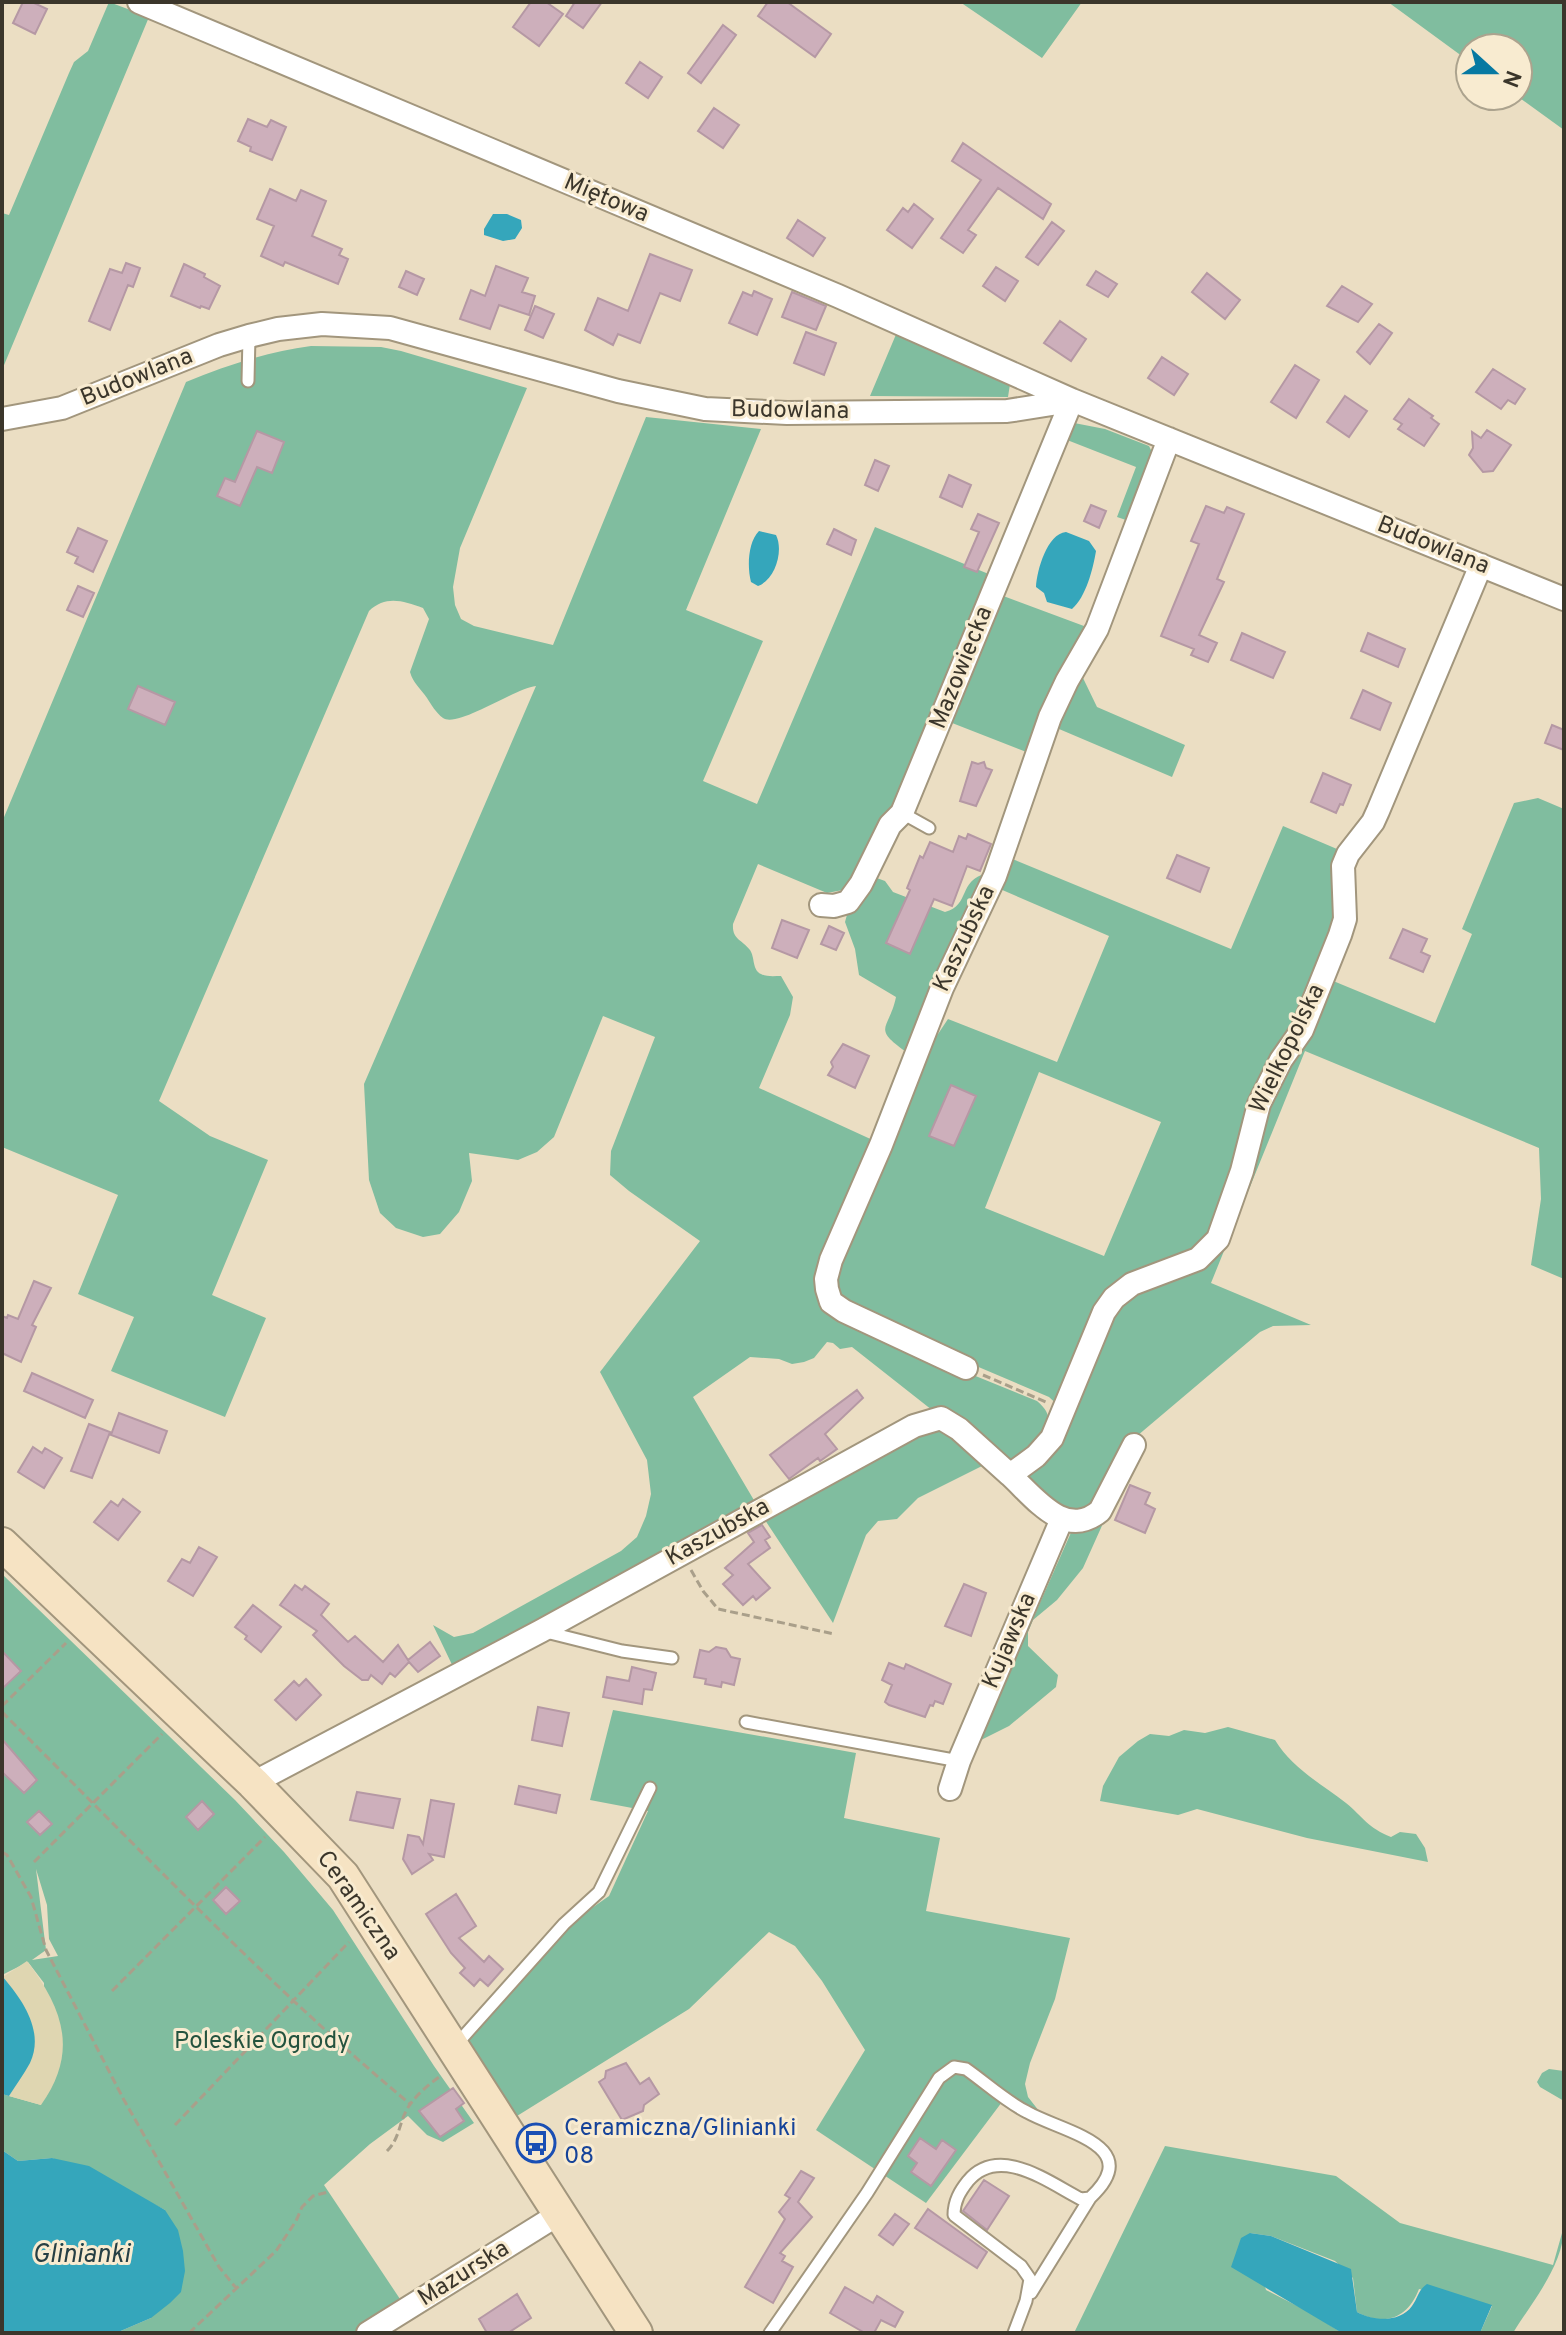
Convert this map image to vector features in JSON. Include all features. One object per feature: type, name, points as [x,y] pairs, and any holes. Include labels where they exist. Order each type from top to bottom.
[{"type":"street","name":"Miętowa","points":[[139,2],[837,295],[1072,400]]},
{"type":"street","name":"Budowlana","points":[[2,419],[62,408],[249,336],[322,324],[390,328],[618,391],[705,409],[787,413],[993,411],[1072,400],[1564,599]]},
{"type":"street","name":"Mazowiecka","points":[[821,905],[834,906],[848,902],[861,884],[890,825],[902,813],[1072,400]]},
{"type":"street","name":"Kaszubska","points":[[966,1368],[844,1311],[831,1302],[826,1279],[935,1006],[999,865],[1058,698],[1097,629],[1169,439]]},
{"type":"street","name":"Wielkopolska","points":[[1010,1475],[1036,1456],[1052,1438],[1104,1312],[1114,1298],[1142,1278],[1198,1259],[1218,1239],[1242,1171],[1259,1104],[1281,1060],[1302,1030],[1340,935],[1345,919],[1343,866],[1352,847],[1373,822],[1481,565]]},
{"type":"street","name":"Kaszubska","points":[[253,1783],[541,1631],[914,1426],[941,1418],[959,1429],[1010,1475]]},
{"type":"street","points":[[1010,1475],[1061,1521],[1079,1522],[1091,1519],[1100,1511],[1134,1445]]},
{"type":"street","name":"Kujawska","points":[[950,1789],[1061,1521]]},
{"type":"street","name":"Ceramiczna","points":[[2,1544],[253,1783],[343,1876],[449,2061],[559,2214],[636,2333]]},
{"type":"street","name":"Mazurska","points":[[368,2333],[559,2214]]},
{"type":"lane","points":[[248,381],[249,336]]},
{"type":"lane","points":[[902,813],[929,828]]},
{"type":"lane","points":[[541,1631],[622,1651],[672,1658]]},
{"type":"lane","points":[[746,1722],[959,1761]]},
{"type":"lane","points":[[449,2061],[564,1924],[599,1892],[650,1788]]},
{"type":"lane","points":[[770,2333],[867,2193],[939,2078],[954,2067],[966,2069],[1025,2112],[1093,2142],[1104,2151],[1109,2161],[1110,2173],[1102,2187],[1090,2198],[1026,2301]]},
{"type":"lane","points":[[1014,2333],[1026,2301],[1030,2279],[1021,2266],[954,2215],[954,2205],[962,2189],[975,2173],[992,2164],[1008,2164],[1081,2199],[1090,2198]]},
{"type":"path","points":[[966,1368],[1037,1397],[1063,1412]]},
{"type":"path","points":[[682,1552],[703,1591],[718,1609],[834,1634]]},
{"type":"path","points":[[2,1706],[66,1643]]},
{"type":"path","points":[[2,1712],[293,2001],[410,2104]]},
{"type":"path","points":[[34,1862],[162,1734]]},
{"type":"path","points":[[112,1991],[265,1837]]},
{"type":"path","points":[[2,1852],[7,1855],[31,1897],[46,1950],[124,2100],[219,2267],[236,2288]]},
{"type":"path","points":[[175,2125],[349,1942]]},
{"type":"path","points":[[387,2151],[400,2134],[410,2104],[449,2061]]},
{"type":"path","points":[[189,2333],[276,2251],[302,2207],[313,2196],[328,2192]]},
{"type":"green space","points":[[109,2],[149,17],[2,370],[2,213],[9,215],[74,62],[88,51]]},
{"type":"green space","points":[[960,2],[1082,2],[1042,58]]},
{"type":"green space","points":[[1388,2],[1564,2],[1564,130],[1534,108],[1534,32],[1454,32],[1454,50]]},
{"type":"green space","points":[[900,325],[1010,384],[1008,397],[870,396]]},
{"type":"green space","points":[[311,346],[381,347],[527,388],[460,548],[453,587],[455,605],[461,619],[474,626],[553,645],[646,417],[761,429],[686,610],[763,641],[703,781],[757,804],[875,527],[991,575],[898,803],[848,889],[827,893],[758,864],[733,929],[750,950],[758,972],[765,976],[781,976],[793,997],[790,1015],[759,1088],[877,1142],[825,1304],[946,1364],[1037,1401],[1048,1415],[1048,1433],[1011,1462],[932,1410],[852,1347],[840,1349],[827,1342],[814,1358],[792,1364],[779,1359],[750,1357],[693,1397],[758,1507],[456,1673],[433,1625],[454,1637],[473,1633],[621,1551],[637,1537],[651,1494],[647,1460],[600,1372],[700,1241],[610,1175],[611,1151],[655,1037],[603,1016],[554,1137],[537,1152],[518,1160],[469,1153],[472,1181],[459,1212],[440,1234],[423,1237],[396,1228],[380,1213],[369,1180],[364,1084],[536,686],[461,718],[443,718],[410,672],[429,619],[423,608],[388,601],[369,611],[159,1101],[210,1136],[268,1160],[212,1295],[266,1318],[225,1417],[111,1371],[134,1317],[78,1294],[118,1195],[2,1147],[2,822],[186,382],[247,360]]},
{"type":"green space","points":[[1069,422],[1105,429],[1149,446],[1152,452],[1132,522],[1117,517],[1136,467],[1062,438]]},
{"type":"green space","points":[[998,594],[1092,629],[1029,753],[947,721]]},
{"type":"green space","points":[[1083,678],[1097,707],[1185,745],[1172,777],[1052,726]]},
{"type":"green space","points":[[1538,798],[1564,809],[1564,1279],[1531,1265],[1541,1199],[1539,1148],[1305,1051],[1211,1283],[1311,1325],[1273,1326],[1260,1332],[1137,1436],[1106,1494],[1073,1517],[1019,1478],[1108,1317],[1122,1301],[1204,1260],[1252,1141],[1326,978],[1435,1023],[1472,934],[1462,929],[1514,803]]},
{"type":"green space","points":[[1283,826],[1344,852],[1341,915],[1212,1240],[1121,1286],[1061,1408],[1049,1397],[856,1315],[832,1286],[924,1055],[948,1019],[1057,1062],[1109,936],[1000,889],[1005,856],[1231,949]],"holes":[[[1039,1072],[1161,1122],[1104,1256],[985,1208]]]},
{"type":"green space","points":[[987,873],[909,1054],[886,1033],[896,997],[859,975],[855,949],[845,922],[848,911],[874,877],[885,881],[893,892],[945,912],[958,904],[971,881]]},
{"type":"green space","points":[[946,1430],[986,1464],[918,1498],[897,1519],[878,1521],[866,1535],[833,1623],[761,1514],[922,1433]]},
{"type":"green space","points":[[1109,1510],[1083,1568],[1057,1600],[1033,1620],[1028,1632],[1028,1646],[1058,1675],[1056,1687],[1009,1726],[979,1741],[1073,1528]]},
{"type":"green space","name":"Poleskie Ogrody","points":[[2,1574],[235,1800],[284,1852],[333,1910],[474,2123],[443,2142],[427,2135],[408,2116],[370,2144],[324,2185],[404,2305],[354,2333],[116,2333],[151,2318],[165,2210],[52,2158],[18,2161],[2,2150],[2,2094],[41,2105],[44,1983],[28,1962],[2,1975]],"holes":[[[36,1869],[47,1905],[49,1939],[58,1956],[32,1960],[46,1950]]]},
{"type":"green space","points":[[613,1710],[856,1753],[844,1818],[940,1838],[926,1911],[1070,1938],[1055,1999],[1025,2084],[1028,2097],[1039,2111],[1032,2120],[1005,2098],[926,2203],[816,2130],[865,2050],[822,1981],[795,1946],[769,1932],[689,2009],[517,2116],[464,2034],[572,1922],[609,1896],[648,1811],[590,1800]]},
{"type":"green space","points":[[1228,1727],[1275,1740],[1298,1767],[1377,1830],[1391,1837],[1400,1832],[1416,1834],[1425,1848],[1428,1862],[1307,1838],[1197,1809],[1178,1815],[1100,1801],[1103,1786],[1119,1757],[1150,1734],[1169,1736],[1184,1730],[1205,1733]]},
{"type":"green space","points":[[1549,2069],[1564,2071],[1564,2101],[1537,2082],[1542,2073]]},
{"type":"green space","points":[[1165,2146],[1336,2176],[1400,2223],[1553,2265],[1564,2226],[1563,2241],[1546,2282],[1513,2333],[1480,2333],[1492,2306],[1419,2289],[1402,2313],[1386,2319],[1367,2317],[1357,2312],[1353,2278],[1335,2261],[1271,2236],[1250,2233],[1266,2290],[1342,2333],[1074,2333]]},
{"type":"sand","points":[[27,1961],[50,1996],[62,2031],[60,2066],[41,2105],[9,2096],[31,2060],[26,2009],[3,1977]]},
{"type":"water","points":[[493,214],[507,214],[521,220],[522,228],[515,239],[503,241],[484,235]]},
{"type":"water","points":[[759,531],[776,535],[779,549],[773,571],[758,586],[751,582],[749,562]]},
{"type":"water","points":[[1066,532],[1089,541],[1096,551],[1085,590],[1072,609],[1047,602],[1044,593],[1036,587],[1048,546],[1059,534]]},
{"type":"water","points":[[2,1976],[24,2005],[35,2039],[30,2063],[9,2096],[2,2094]]},
{"type":"water","name":"Glinianki","points":[[2,2150],[18,2161],[52,2158],[89,2166],[165,2210],[178,2230],[183,2251],[185,2271],[181,2292],[151,2318],[116,2333],[2,2333]]},
{"type":"water","points":[[1250,2233],[1271,2236],[1351,2269],[1357,2312],[1371,2317],[1394,2318],[1407,2312],[1427,2284],[1492,2305],[1480,2333],[1342,2333],[1231,2267],[1241,2238]]},
{"type":"building","points":[[23,2],[32,2],[47,9],[35,34],[13,23]]},
{"type":"building","points":[[531,2],[546,2],[563,14],[539,46],[513,27]]},
{"type":"building","points":[[575,2],[602,2],[583,28],[566,16]]},
{"type":"building","points":[[768,2],[787,2],[831,34],[815,57],[758,16]]},
{"type":"building","points":[[723,25],[736,35],[701,83],[688,73]]},
{"type":"building","points":[[640,62],[662,77],[648,98],[626,83]]},
{"type":"building","points":[[714,108],[739,125],[723,148],[698,131]]},
{"type":"building","points":[[248,119],[267,127],[271,120],[286,127],[272,160],[250,151],[251,147],[238,141]]},
{"type":"building","points":[[963,143],[1051,204],[1043,219],[998,188],[968,230],[976,235],[963,253],[941,238],[981,180],[952,161]]},
{"type":"building","points":[[270,189],[296,201],[301,190],[326,201],[312,236],[342,249],[339,255],[348,259],[338,284],[285,262],[283,266],[261,256],[274,226],[257,219]]},
{"type":"building","points":[[914,204],[933,219],[912,248],[887,230],[903,208],[908,212]]},
{"type":"building","points":[[798,220],[825,238],[813,256],[787,238]]},
{"type":"building","points":[[1052,222],[1064,231],[1038,265],[1026,257]]},
{"type":"building","points":[[650,254],[692,270],[680,301],[660,293],[640,343],[618,334],[613,345],[585,330],[598,298],[628,311]]},
{"type":"building","points":[[126,263],[140,268],[133,287],[128,285],[110,330],[89,321],[110,269],[122,273]]},
{"type":"building","points":[[184,264],[205,274],[204,277],[220,286],[209,309],[171,296]]},
{"type":"building","points":[[496,266],[528,278],[522,292],[535,296],[529,315],[499,305],[490,329],[460,319],[471,290],[485,296]]},
{"type":"building","points":[[996,267],[1018,281],[1005,301],[983,286]]},
{"type":"building","points":[[406,271],[424,279],[417,295],[399,287]]},
{"type":"building","points":[[1096,271],[1117,284],[1108,297],[1087,285]]},
{"type":"building","points":[[1207,273],[1240,300],[1225,319],[1192,292]]},
{"type":"building","points":[[1342,286],[1372,304],[1358,322],[1327,306]]},
{"type":"building","points":[[754,291],[772,299],[757,335],[729,323],[743,292],[752,296]]},
{"type":"building","points":[[792,292],[826,306],[816,330],[782,317]]},
{"type":"building","points":[[535,306],[554,314],[543,338],[525,330]]},
{"type":"building","points":[[1060,321],[1086,339],[1071,361],[1044,343]]},
{"type":"building","points":[[1379,324],[1392,333],[1370,364],[1357,352]]},
{"type":"building","points":[[806,332],[836,343],[824,375],[794,363]]},
{"type":"building","points":[[1162,357],[1188,374],[1174,395],[1148,378]]},
{"type":"building","points":[[1295,365],[1319,380],[1296,418],[1271,402]]},
{"type":"building","points":[[1493,369],[1525,389],[1515,404],[1508,400],[1501,409],[1476,392]]},
{"type":"building","points":[[1345,396],[1367,411],[1349,437],[1327,422]]},
{"type":"building","points":[[1409,399],[1439,424],[1424,446],[1398,429],[1402,424],[1394,419]]},
{"type":"building","points":[[1487,430],[1511,445],[1493,471],[1483,472],[1469,455],[1473,448],[1472,432],[1481,438]]},
{"type":"building","points":[[257,431],[284,442],[272,473],[257,467],[240,506],[217,496],[225,478],[235,482]]},
{"type":"building","points":[[875,460],[889,466],[878,491],[865,485]]},
{"type":"building","points":[[949,475],[971,485],[962,507],[940,497]]},
{"type":"building","points":[[1091,505],[1106,511],[1099,528],[1084,521]]},
{"type":"building","points":[[1206,506],[1224,513],[1227,507],[1244,514],[1217,579],[1224,582],[1199,635],[1217,643],[1208,662],[1191,655],[1194,649],[1161,636],[1199,544],[1191,541]]},
{"type":"building","points":[[978,514],[999,523],[977,572],[964,567],[979,532],[971,529]]},
{"type":"building","points":[[78,528],[107,541],[93,572],[75,563],[78,557],[67,552]]},
{"type":"building","points":[[834,529],[856,540],[851,555],[827,544]]},
{"type":"building","points":[[78,586],[94,593],[83,617],[67,610]]},
{"type":"building","points":[[1242,633],[1285,652],[1273,678],[1231,660]]},
{"type":"building","points":[[1368,633],[1405,649],[1398,667],[1361,651]]},
{"type":"building","points":[[138,686],[175,702],[165,725],[128,709]]},
{"type":"building","points":[[1363,690],[1391,703],[1380,730],[1351,718]]},
{"type":"building","points":[[1552,725],[1564,730],[1564,750],[1545,743]]},
{"type":"building","points":[[972,762],[984,762],[986,768],[992,770],[976,806],[960,801]]},
{"type":"building","points":[[1323,773],[1351,785],[1336,813],[1311,802]]},
{"type":"building","points":[[968,834],[991,844],[980,871],[967,866],[952,906],[934,899],[910,954],[886,943],[910,890],[907,888],[920,856],[923,858],[930,842],[953,852],[959,836],[966,839]]},
{"type":"building","points":[[1177,855],[1209,868],[1200,892],[1167,878]]},
{"type":"building","points":[[782,920],[809,930],[797,958],[772,948]]},
{"type":"building","points":[[829,926],[844,933],[836,950],[821,944]]},
{"type":"building","points":[[1403,929],[1427,939],[1421,952],[1430,956],[1423,972],[1390,958]]},
{"type":"building","points":[[843,1044],[869,1056],[855,1088],[828,1075],[833,1067],[831,1062]]},
{"type":"building","points":[[951,1085],[976,1096],[954,1146],[929,1136]]},
{"type":"building","points":[[34,1281],[51,1288],[32,1325],[36,1327],[21,1362],[2,1353],[2,1316],[18,1319]]},
{"type":"building","points":[[32,1373],[93,1400],[85,1418],[24,1391]]},
{"type":"building","points":[[857,1390],[863,1398],[825,1434],[837,1449],[820,1461],[818,1458],[789,1479],[770,1455]]},
{"type":"building","points":[[119,1413],[167,1431],[159,1453],[111,1435]]},
{"type":"building","points":[[89,1424],[110,1432],[92,1478],[71,1471]]},
{"type":"building","points":[[33,1447],[42,1453],[45,1448],[62,1458],[44,1488],[18,1472]]},
{"type":"building","points":[[1130,1485],[1150,1493],[1145,1504],[1155,1509],[1145,1533],[1115,1520]]},
{"type":"building","points":[[123,1499],[140,1512],[118,1540],[94,1522],[111,1501],[118,1506]]},
{"type":"building","points":[[762,1525],[770,1537],[765,1540],[770,1548],[748,1564],[770,1588],[756,1600],[753,1596],[743,1605],[723,1584],[733,1575],[725,1568],[754,1542],[748,1533]]},
{"type":"building","points":[[199,1547],[217,1557],[193,1596],[168,1581],[182,1559],[190,1563]]},
{"type":"building","points":[[964,1584],[986,1593],[971,1636],[945,1626]]},
{"type":"building","points":[[295,1585],[302,1590],[305,1586],[329,1604],[321,1615],[348,1642],[355,1636],[383,1662],[398,1645],[408,1660],[430,1642],[440,1656],[418,1672],[409,1662],[395,1677],[390,1673],[382,1684],[371,1675],[368,1680],[362,1680],[313,1635],[317,1631],[280,1605]]},
{"type":"building","points":[[253,1605],[281,1627],[261,1652],[235,1627]]},
{"type":"building","points":[[716,1647],[726,1649],[731,1657],[740,1659],[734,1685],[722,1682],[721,1687],[705,1684],[706,1679],[694,1677],[700,1650],[709,1652]]},
{"type":"building","points":[[2,1651],[21,1671],[2,1689]]},
{"type":"building","points":[[889,1663],[904,1669],[906,1664],[951,1684],[943,1704],[935,1701],[925,1717],[885,1702],[892,1685],[882,1680]]},
{"type":"building","points":[[632,1667],[656,1673],[652,1690],[644,1689],[642,1704],[603,1697],[607,1677],[629,1681]]},
{"type":"building","points":[[306,1679],[321,1695],[296,1720],[275,1700],[294,1681],[299,1686]]},
{"type":"building","points":[[538,1707],[569,1713],[562,1746],[532,1740]]},
{"type":"building","points":[[2,1739],[37,1780],[24,1793],[2,1772]]},
{"type":"building","points":[[519,1786],[560,1795],[556,1813],[515,1804]]},
{"type":"building","points":[[357,1792],[400,1799],[393,1828],[350,1820]]},
{"type":"building","points":[[431,1800],[454,1804],[444,1857],[429,1854],[433,1860],[412,1874],[403,1859],[408,1835],[419,1837],[423,1844]]},
{"type":"building","points":[[202,1801],[214,1814],[198,1830],[186,1817]]},
{"type":"building","points":[[39,1811],[52,1824],[40,1835],[27,1822]]},
{"type":"building","points":[[226,1887],[240,1901],[226,1914],[213,1900]]},
{"type":"building","points":[[456,1894],[476,1926],[459,1938],[484,1962],[489,1956],[503,1969],[488,1986],[480,1979],[474,1986],[460,1973],[465,1968],[451,1953],[426,1914]]},
{"type":"building","points":[[626,2063],[640,2084],[649,2078],[659,2094],[644,2105],[643,2111],[622,2120],[599,2082],[605,2078],[606,2071]]},
{"type":"building","points":[[453,2088],[464,2103],[456,2109],[464,2121],[440,2137],[419,2111]]},
{"type":"building","points":[[920,2138],[936,2149],[942,2140],[956,2150],[931,2186],[911,2172],[917,2163],[908,2156]]},
{"type":"building","points":[[801,2171],[814,2178],[798,2202],[812,2217],[780,2253],[785,2256],[782,2261],[793,2267],[773,2303],[745,2287],[785,2219],[779,2212],[790,2198],[785,2195]]},
{"type":"building","points":[[984,2180],[1009,2196],[987,2230],[963,2211]]},
{"type":"building","points":[[928,2209],[987,2252],[977,2268],[915,2228]]},
{"type":"building","points":[[895,2214],[909,2224],[893,2245],[879,2235]]},
{"type":"building","points":[[845,2287],[873,2303],[877,2296],[903,2312],[895,2327],[881,2320],[874,2333],[865,2333],[830,2313]]},
{"type":"building","points":[[517,2294],[531,2318],[508,2333],[487,2333],[479,2319]]},
{"type":"place","name":"Ceramiczna/Glinianki 08","points":[[536,2143]]}]
